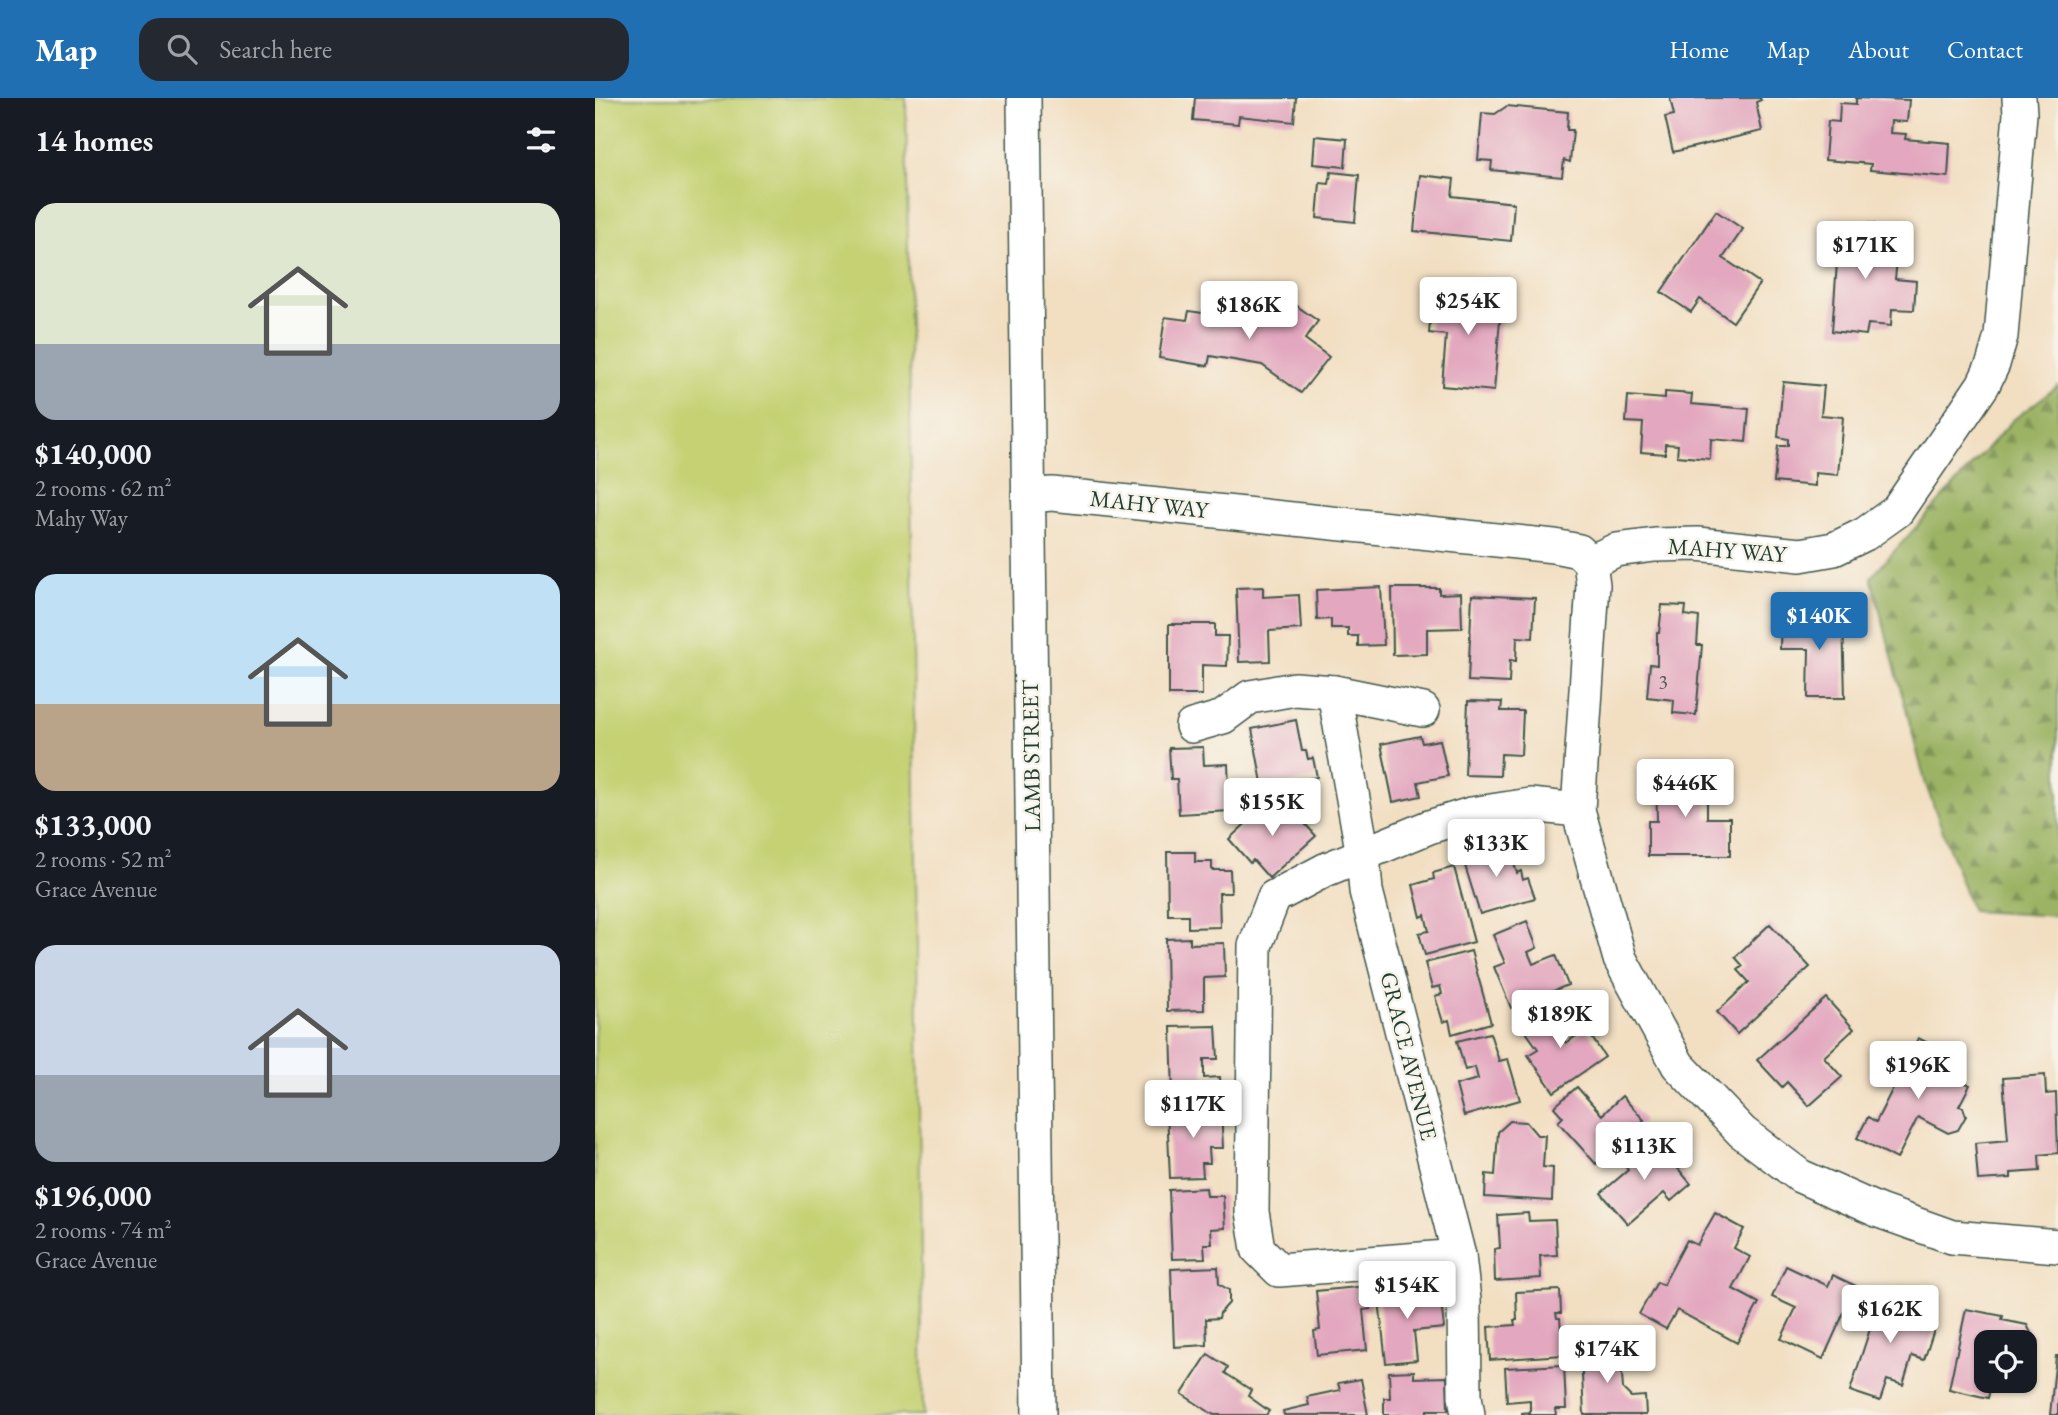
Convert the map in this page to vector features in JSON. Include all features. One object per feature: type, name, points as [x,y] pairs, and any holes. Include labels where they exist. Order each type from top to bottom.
[{"type":"street","name":"LAMB STREET","points":[[1024,98],[1039,1415]]},
{"type":"street","name":"MAHY WAY","points":[[1028,496],[1052,495],[1554,546],[1579,551],[1590,562],[1616,550],[1655,545],[1698,544],[1800,555],[1834,549],[1896,511],[1983,385],[1993,364],[2001,336],[2020,114],[2019,98]]},
{"type":"street","points":[[1590,562],[1593,585],[1578,810],[1620,958],[1678,1066],[1742,1132],[1800,1176],[1891,1216],[1952,1237],[2058,1246]]},
{"type":"street","points":[[1192,726],[1223,717],[1250,696],[1295,689],[1334,692],[1423,710]]},
{"type":"street","name":"GRACE AVENUE","points":[[1334,692],[1363,855],[1366,891],[1459,1256],[1464,1300],[1465,1396],[1468,1415]]},
{"type":"street","points":[[1459,1256],[1279,1270],[1258,1249],[1252,1212],[1255,946],[1274,897],[1325,870],[1429,827],[1471,814],[1530,806],[1578,810]]},
{"type":"green space","points":[[595,98],[906,98],[923,1415],[595,1415]]},
{"type":"green space","points":[[2058,386],[2058,916],[1972,911],[1926,785],[1871,577],[2013,420]]},
{"type":"building","points":[[1195,98],[1296,98],[1294,122],[1239,116],[1238,124],[1193,120]]},
{"type":"building","points":[[1670,98],[1760,98],[1761,100],[1756,102],[1762,131],[1673,152],[1665,117],[1674,115]]},
{"type":"building","points":[[1856,98],[1909,100],[1907,122],[1891,121],[1890,133],[1906,134],[1905,139],[1950,143],[1948,177],[1870,170],[1871,164],[1825,160],[1828,121],[1839,122],[1840,103],[1856,104]]},
{"type":"building","points":[[1507,106],[1568,112],[1567,130],[1573,130],[1570,162],[1564,160],[1562,177],[1491,170],[1492,161],[1478,160],[1482,113],[1495,114]]},
{"type":"building","points":[[1315,136],[1347,139],[1345,167],[1313,164]]},
{"type":"building","points":[[1331,172],[1359,175],[1355,222],[1317,218],[1320,183],[1329,184]]},
{"type":"building","points":[[1420,175],[1454,179],[1452,196],[1514,203],[1511,241],[1414,231]]},
{"type":"building","points":[[1716,211],[1743,229],[1723,258],[1760,283],[1733,322],[1700,299],[1691,312],[1661,292]]},
{"type":"building","points":[[1829,220],[1874,224],[1871,257],[1897,259],[1895,279],[1916,281],[1914,310],[1892,309],[1891,326],[1868,324],[1866,335],[1832,331],[1838,249],[1827,248]]},
{"type":"building","points":[[1433,290],[1502,296],[1494,391],[1442,386],[1446,335],[1429,333]]},
{"type":"building","points":[[1280,294],[1318,321],[1305,339],[1329,357],[1301,393],[1262,365],[1210,356],[1208,366],[1159,358],[1165,317],[1187,320],[1189,311],[1203,313],[1203,310],[1262,318]]},
{"type":"building","points":[[1783,382],[1824,386],[1821,415],[1843,417],[1838,475],[1815,473],[1815,486],[1774,482],[1778,446],[1788,446],[1788,439],[1778,437]]},
{"type":"building","points":[[1665,392],[1692,394],[1691,404],[1749,409],[1746,442],[1711,439],[1710,459],[1677,456],[1678,445],[1665,444],[1665,454],[1641,452],[1643,423],[1626,422],[1628,396],[1665,399]]},
{"type":"building","points":[[1263,587],[1263,597],[1299,595],[1301,629],[1269,631],[1270,661],[1239,662],[1236,588]]},
{"type":"building","points":[[1381,587],[1384,645],[1358,646],[1358,636],[1348,636],[1348,628],[1331,628],[1331,619],[1317,620],[1316,590]]},
{"type":"building","points":[[1392,588],[1439,588],[1439,594],[1461,593],[1462,628],[1427,629],[1427,654],[1393,655]]},
{"type":"building","points":[[1472,595],[1535,598],[1533,638],[1517,637],[1516,661],[1510,660],[1509,683],[1468,681]]},
{"type":"building","points":[[1662,605],[1686,606],[1685,615],[1699,617],[1697,645],[1702,645],[1696,715],[1673,713],[1674,700],[1647,697],[1650,664],[1657,665],[1657,633]]},
{"type":"building","points":[[1781,616],[1843,617],[1845,698],[1808,698],[1809,649],[1780,649]]},
{"type":"building","points":[[1169,624],[1215,624],[1215,636],[1228,636],[1227,666],[1202,665],[1202,695],[1169,695]]},
{"type":"building","points":[[1468,701],[1502,702],[1501,711],[1523,711],[1521,755],[1501,754],[1500,776],[1465,775]]},
{"type":"building","points":[[1296,720],[1302,751],[1306,751],[1308,759],[1313,758],[1317,777],[1263,788],[1252,729]]},
{"type":"building","points":[[1420,736],[1422,743],[1440,740],[1448,776],[1418,782],[1421,796],[1393,802],[1381,744]]},
{"type":"building","points":[[1203,747],[1204,765],[1228,764],[1230,811],[1179,814],[1177,779],[1171,779],[1169,748]]},
{"type":"building","points":[[1701,769],[1701,796],[1707,796],[1707,818],[1730,818],[1730,856],[1648,856],[1648,821],[1657,821],[1656,770]]},
{"type":"building","points":[[1270,801],[1282,815],[1290,807],[1316,836],[1269,878],[1253,860],[1250,863],[1229,839]]},
{"type":"building","points":[[1507,842],[1517,873],[1521,871],[1523,880],[1528,878],[1535,898],[1480,914],[1462,856]]},
{"type":"building","points":[[1167,852],[1195,852],[1195,862],[1212,862],[1212,870],[1230,870],[1231,893],[1219,893],[1220,927],[1188,928],[1188,915],[1168,915]]},
{"type":"building","points":[[1454,867],[1474,942],[1425,955],[1419,933],[1429,931],[1425,915],[1421,917],[1413,885],[1434,879],[1433,873]]},
{"type":"building","points":[[1527,921],[1537,948],[1528,952],[1533,964],[1556,955],[1568,985],[1511,1008],[1494,967],[1505,963],[1493,935]]},
{"type":"building","points":[[1770,924],[1810,967],[1737,1034],[1717,1012],[1749,982],[1738,970],[1743,966],[1735,957]]},
{"type":"building","points":[[1190,938],[1190,944],[1224,943],[1225,977],[1204,978],[1204,1010],[1167,1011],[1166,939]]},
{"type":"building","points":[[1471,951],[1491,1023],[1452,1034],[1449,1020],[1443,1022],[1435,996],[1442,994],[1440,986],[1432,988],[1425,963]]},
{"type":"building","points":[[1826,998],[1854,1029],[1824,1057],[1842,1077],[1809,1106],[1787,1082],[1782,1087],[1757,1060]]},
{"type":"building","points":[[1550,1005],[1566,1027],[1558,1032],[1566,1043],[1586,1029],[1605,1057],[1554,1092],[1528,1055],[1538,1049],[1521,1025]]},
{"type":"building","points":[[1216,1026],[1218,1059],[1204,1059],[1204,1078],[1220,1077],[1221,1095],[1173,1096],[1171,1027]]},
{"type":"building","points":[[1490,1033],[1499,1061],[1508,1059],[1520,1100],[1464,1116],[1456,1085],[1478,1079],[1475,1067],[1465,1070],[1457,1041]]},
{"type":"building","points":[[1918,1038],[1954,1056],[1946,1073],[1970,1085],[1959,1106],[1963,1107],[1966,1116],[1958,1130],[1948,1133],[1918,1117],[1897,1159],[1857,1138],[1868,1117],[1876,1122]]},
{"type":"building","points":[[2045,1075],[2046,1094],[2056,1093],[2058,1153],[2039,1155],[2040,1171],[2011,1173],[2011,1178],[1978,1180],[1975,1143],[2008,1140],[2003,1078]]},
{"type":"building","points":[[1577,1087],[1602,1115],[1622,1096],[1644,1120],[1596,1164],[1558,1122],[1563,1117],[1554,1107]]},
{"type":"building","points":[[1221,1107],[1223,1148],[1209,1148],[1210,1163],[1202,1163],[1203,1177],[1170,1178],[1167,1110]]},
{"type":"building","points":[[1510,1121],[1526,1122],[1537,1135],[1545,1135],[1543,1167],[1553,1168],[1552,1201],[1485,1197],[1486,1174],[1495,1175],[1498,1132]]},
{"type":"building","points":[[1645,1139],[1666,1163],[1670,1159],[1691,1184],[1671,1201],[1664,1193],[1628,1224],[1601,1193],[1628,1170],[1620,1160]]},
{"type":"building","points":[[1206,1188],[1207,1196],[1223,1196],[1225,1228],[1211,1229],[1212,1244],[1204,1244],[1205,1258],[1172,1259],[1169,1190]]},
{"type":"building","points":[[1528,1213],[1529,1221],[1555,1220],[1557,1255],[1540,1256],[1541,1278],[1495,1281],[1494,1249],[1500,1248],[1498,1215]]},
{"type":"building","points":[[1715,1213],[1744,1229],[1734,1248],[1750,1257],[1733,1289],[1759,1303],[1737,1343],[1677,1310],[1666,1329],[1639,1314],[1657,1282],[1663,1285],[1687,1240],[1697,1245]]},
{"type":"building","points":[[1786,1266],[1828,1286],[1833,1275],[1856,1286],[1823,1359],[1781,1339],[1796,1308],[1772,1297]]},
{"type":"building","points":[[1218,1267],[1219,1284],[1229,1290],[1229,1303],[1219,1318],[1206,1319],[1207,1345],[1174,1347],[1171,1269]]},
{"type":"building","points":[[1368,1286],[1371,1309],[1363,1310],[1367,1350],[1317,1355],[1314,1331],[1320,1330],[1316,1291]]},
{"type":"building","points":[[1404,1288],[1406,1296],[1440,1292],[1444,1328],[1414,1331],[1417,1360],[1386,1363],[1378,1291]]},
{"type":"building","points":[[1560,1290],[1561,1313],[1556,1313],[1557,1318],[1560,1318],[1563,1355],[1490,1360],[1488,1327],[1515,1325],[1516,1292]]},
{"type":"building","points":[[1874,1291],[1908,1302],[1905,1310],[1937,1321],[1924,1360],[1912,1356],[1903,1385],[1887,1380],[1880,1401],[1850,1391],[1870,1329],[1864,1327]]},
{"type":"building","points":[[1966,1309],[2003,1316],[2002,1320],[2027,1325],[2030,1330],[1974,1330],[1974,1393],[1989,1393],[1988,1398],[1949,1389]]},
{"type":"building","points":[[1620,1346],[1623,1389],[1631,1397],[1645,1396],[1646,1415],[1584,1415],[1581,1355],[1594,1354],[1594,1348]]},
{"type":"building","points":[[1208,1354],[1228,1367],[1225,1373],[1251,1390],[1248,1396],[1269,1411],[1266,1415],[1214,1415],[1182,1394]]},
{"type":"building","points":[[2056,1356],[2058,1415],[2050,1415]]},
{"type":"building","points":[[1564,1365],[1566,1409],[1555,1409],[1556,1415],[1522,1415],[1530,1412],[1530,1400],[1507,1402],[1505,1368]]},
{"type":"building","points":[[1414,1371],[1414,1378],[1447,1377],[1448,1410],[1427,1410],[1427,1415],[1384,1415],[1384,1398],[1390,1398],[1389,1372]]},
{"type":"building","points":[[1361,1379],[1368,1415],[1284,1415],[1283,1411],[1309,1405],[1307,1397],[1340,1390],[1338,1383]]}]
